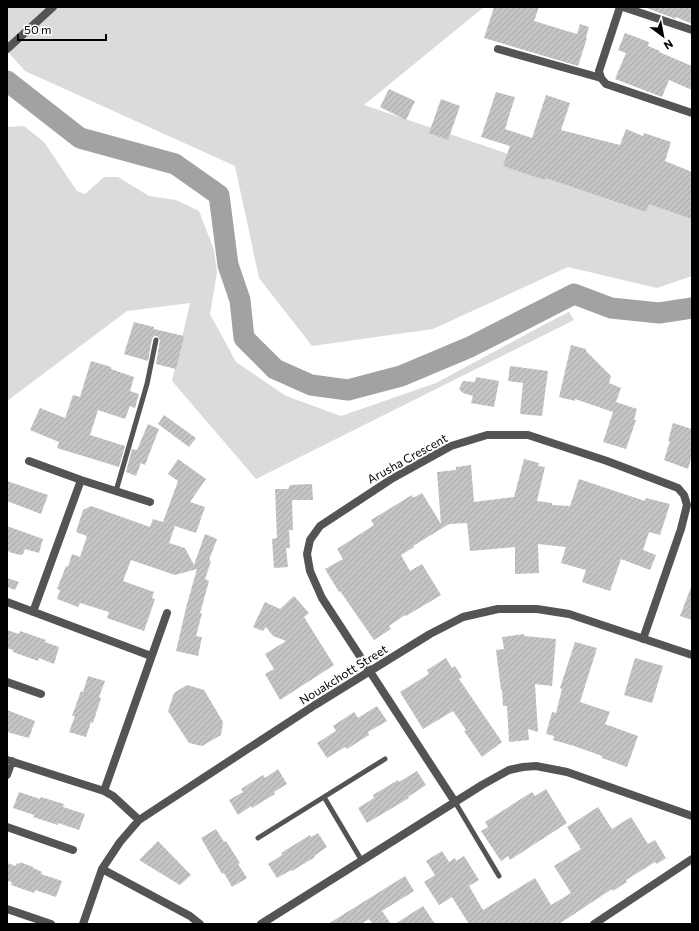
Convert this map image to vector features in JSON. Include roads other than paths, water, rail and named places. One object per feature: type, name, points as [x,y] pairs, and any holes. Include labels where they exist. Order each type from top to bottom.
[{"type":"street","points":[[9,48],[54,7]]},
{"type":"street","points":[[692,30],[621,7],[599,71],[601,78],[606,84],[692,113]]},
{"type":"street","points":[[498,49],[601,78]]},
{"type":"street","name":"Arusha Crescent","points":[[455,802],[322,598],[310,571],[307,554],[310,540],[320,526],[393,478],[451,446],[487,435],[528,435],[607,461],[678,488],[684,495],[688,505],[643,639]]},
{"type":"street","points":[[29,461],[81,480],[150,502]]},
{"type":"street","points":[[33,612],[81,480]]},
{"type":"street","points":[[7,602],[151,656]]},
{"type":"street","name":"Nouakchott Street","points":[[83,924],[102,870],[120,842],[139,820],[315,705],[430,634],[463,617],[498,609],[537,609],[569,614],[692,655]]},
{"type":"street","points":[[104,791],[167,613]]},
{"type":"street","points":[[7,682],[41,694]]},
{"type":"street","points":[[7,774],[9,761],[104,791],[113,796],[139,820]]},
{"type":"street","points":[[261,924],[482,785],[509,770],[524,766],[536,766],[567,772],[692,816]]},
{"type":"street","points":[[7,827],[73,850]]},
{"type":"street","points":[[594,924],[692,859]]},
{"type":"street","points":[[102,870],[190,916],[200,924]]},
{"type":"street","points":[[7,909],[51,924]]},
{"type":"lane","points":[[116,491],[147,384],[156,340]]},
{"type":"lane","points":[[258,838],[385,758]]},
{"type":"lane","points":[[324,797],[362,861]]},
{"type":"lane","points":[[455,802],[499,876]]},
{"type":"waterway","points":[[7,81],[80,138],[175,164],[219,195],[228,265],[240,300],[244,338],[275,369],[311,385],[348,390],[401,376],[470,347],[574,294],[611,308],[659,313],[692,308]]}]
